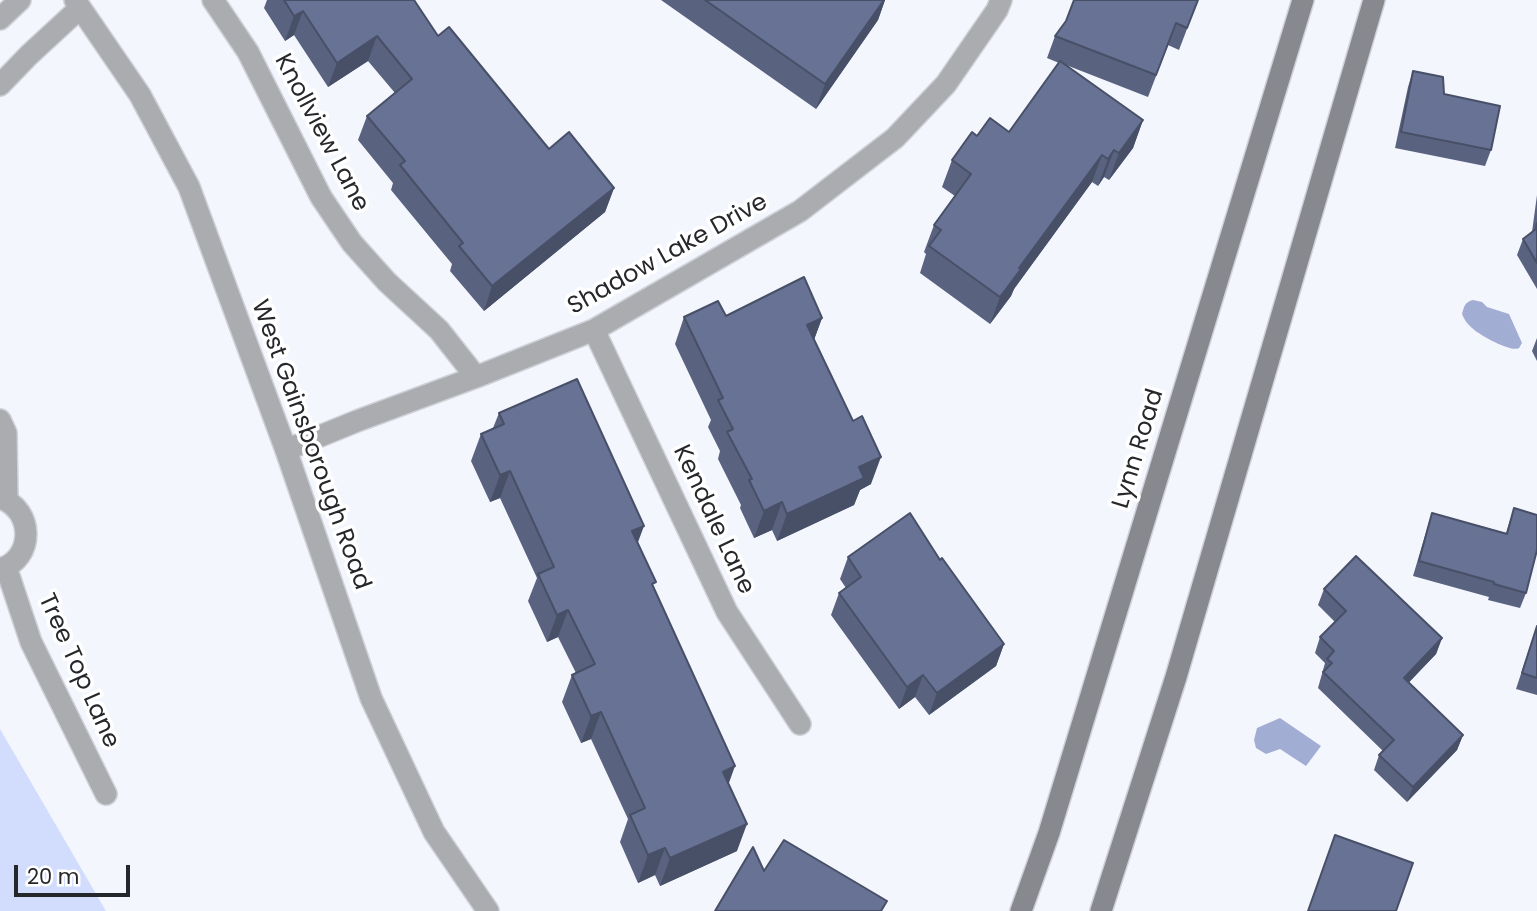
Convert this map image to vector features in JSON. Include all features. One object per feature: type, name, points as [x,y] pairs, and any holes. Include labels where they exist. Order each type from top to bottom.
[{"type":"main road","name":"Lynn Road","points":[[1021,911],[1049,833],[1303,0]]},
{"type":"main road","points":[[1101,911],[1177,677],[1374,0]]},
{"type":"street","points":[[0,19],[20,0]]},
{"type":"street","name":"Knollview Lane","points":[[213,0],[248,52],[321,197],[352,243],[387,282],[439,330],[476,377]]},
{"type":"street","name":"Shadow Lake Drive","points":[[286,450],[594,330],[800,211],[895,138],[946,84],[994,3]]},
{"type":"street","points":[[0,85],[77,4]]},
{"type":"street","name":"West Gainsborough Road","points":[[77,4],[140,95],[188,187],[286,450],[371,698],[434,832],[488,911]]},
{"type":"street","name":"Kendale Lane","points":[[594,330],[727,612],[800,724]]},
{"type":"street","name":"Tree Top Lane","points":[[0,420],[6,433],[3,499],[16,508],[23,517],[26,528],[22,551],[15,561],[3,568],[31,642],[106,794]]},
{"type":"shaded area","points":[[1473,300],[1509,314],[1522,343],[1519,348],[1509,348],[1495,342],[1469,325],[1462,314],[1465,305]]},
{"type":"shaded area","points":[[1280,718],[1321,746],[1306,766],[1280,749],[1266,754],[1256,748],[1254,740],[1257,728]]},
{"type":"shaded area","points":[[0,729],[106,911],[0,911]]},
{"type":"building","points":[[284,0],[414,0],[438,36],[449,27],[549,149],[569,132],[614,188],[492,286],[459,246],[463,243],[400,165],[405,161],[367,116],[412,79],[377,36],[337,63],[303,11],[294,16]]},
{"type":"building","points":[[705,0],[884,0],[825,84]]},
{"type":"building","points":[[1074,0],[1198,0],[1187,28],[1176,23],[1156,75],[1055,36],[1066,21]]},
{"type":"building","points":[[1060,61],[1143,120],[1119,153],[1114,150],[1108,159],[1102,155],[1000,297],[929,246],[941,230],[934,225],[971,174],[952,160],[972,132],[977,136],[990,118],[1009,132]]},
{"type":"building","points":[[1413,71],[1443,77],[1444,94],[1500,106],[1491,150],[1401,132]]},
{"type":"building","points":[[1537,223],[1537,263],[1523,239],[1536,229]]},
{"type":"building","points":[[804,277],[822,318],[807,325],[853,421],[862,416],[881,457],[859,467],[864,478],[787,514],[782,502],[764,511],[749,480],[752,479],[727,432],[733,429],[718,400],[723,398],[684,317],[718,301],[726,316]]},
{"type":"building","points":[[577,379],[644,526],[632,531],[656,582],[652,584],[735,766],[723,772],[747,824],[670,858],[665,848],[648,855],[630,815],[645,808],[601,712],[591,716],[572,675],[595,664],[568,610],[557,615],[538,574],[554,567],[510,471],[500,475],[481,434],[504,424],[499,413]]},
{"type":"building","points":[[1514,508],[1537,515],[1537,550],[1526,593],[1419,561],[1432,513],[1507,534]]},
{"type":"building","points":[[910,513],[940,560],[942,558],[1004,644],[937,693],[923,675],[907,687],[839,593],[861,577],[848,557]]},
{"type":"building","points":[[1356,556],[1442,638],[1404,678],[1463,735],[1413,787],[1379,755],[1394,740],[1323,672],[1332,663],[1327,659],[1334,651],[1320,637],[1346,611],[1324,589]]},
{"type":"building","points":[[1537,626],[1537,678],[1522,673]]},
{"type":"building","points":[[1335,835],[1413,863],[1396,911],[1308,911]]},
{"type":"building","points":[[784,840],[887,901],[881,911],[715,911],[753,847],[764,871]]}]
